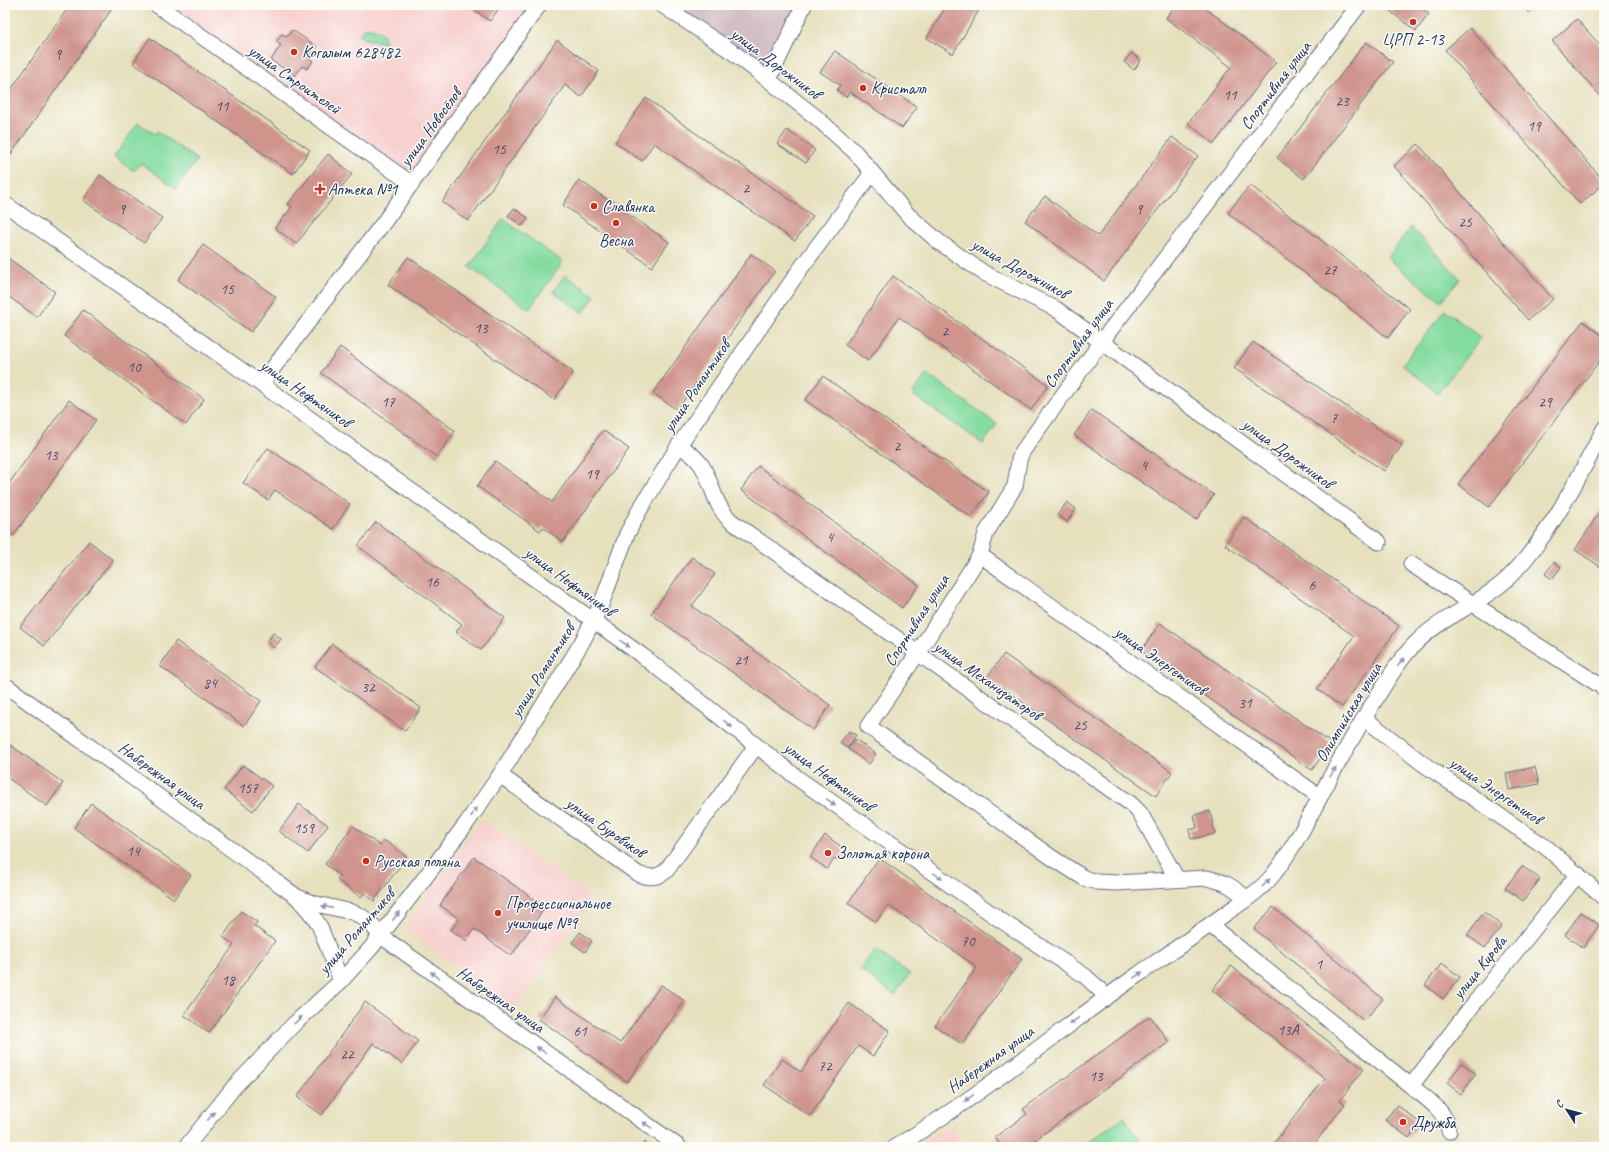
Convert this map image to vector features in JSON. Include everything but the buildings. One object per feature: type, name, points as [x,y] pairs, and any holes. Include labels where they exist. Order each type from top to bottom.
[{"type":"street","name":"улица Строителей","points":[[156,5],[412,184]]},
{"type":"street","name":"улица Новосёлов","points":[[262,384],[412,184],[539,5]]},
{"type":"street","name":"улица Дорожников","points":[[662,5],[734,53],[769,79],[838,135],[855,152],[908,215],[939,242],[984,273],[1056,309],[1379,542]]},
{"type":"street","points":[[769,79],[804,5]]},
{"type":"street","name":"Спортивная улица","points":[[1177,879],[1116,883],[1097,882],[1084,878],[1051,857],[868,726],[918,653],[980,555],[988,529],[1015,486],[1019,460],[1022,452],[1102,342],[1359,5]]},
{"type":"street","name":"улица Романтиков","points":[[186,1147],[234,1087],[293,1025],[341,980],[381,936],[466,824],[500,775],[594,621],[627,534],[639,510],[679,445],[797,274],[872,173]]},
{"type":"street","name":"улица Нефтяников","points":[[5,204],[262,384],[644,657],[756,746],[849,814],[1002,921],[1085,976],[1106,998]]},
{"type":"street","name":"Олимпийская улица","points":[[1106,998],[1262,887],[1286,857],[1300,835],[1364,718],[1392,673],[1412,647],[1429,630],[1501,584],[1523,562],[1542,536],[1571,490],[1604,429]]},
{"type":"street","name":"улица Механизаторов","points":[[679,445],[697,459],[702,466],[719,507],[731,521],[1131,804],[1140,813],[1177,879]]},
{"type":"street","name":"улица Энергетиков","points":[[980,555],[1320,797]]},
{"type":"street","points":[[1411,564],[1471,604],[1604,688]]},
{"type":"street","name":"Набережная улица","points":[[5,685],[297,897],[314,916],[320,927],[341,980]]},
{"type":"street","name":"улица Энергетиков","points":[[1364,718],[1422,763],[1528,834],[1578,874],[1604,898]]},
{"type":"street","name":"улица Буровиков","points":[[500,775],[638,874],[646,877],[652,877],[659,876],[666,871],[756,746]]},
{"type":"street","name":"улица Кирова","points":[[1411,1086],[1468,1011],[1578,874]]},
{"type":"street","points":[[1177,879],[1207,878],[1221,881],[1232,886],[1247,899]]},
{"type":"street","name":"Набережная улица","points":[[297,897],[323,906],[352,912],[361,916],[370,923],[381,936],[679,1147]]},
{"type":"street","points":[[1210,925],[1411,1086],[1443,1114],[1448,1124],[1449,1131]]},
{"type":"street","name":"Набережная улица","points":[[895,1147],[932,1125],[1106,998]]},
{"type":"shaded area","points":[[157,5],[539,5],[412,184]]},
{"type":"shaded area","points":[[662,5],[804,5],[769,79]]},
{"type":"shaded area","name":"Профессиональное училище №9","points":[[482,819],[593,898],[515,1008],[404,929]]},
{"type":"shaded area","points":[[950,1126],[964,1147],[914,1147]]},
{"type":"green space","points":[[364,28],[370,28],[381,32],[385,37],[384,43],[365,39],[359,35]]},
{"type":"green space","points":[[138,123],[155,134],[157,131],[197,160],[176,189],[141,163],[134,171],[114,157]]},
{"type":"green space","points":[[503,219],[563,262],[529,309],[469,267]]},
{"type":"green space","points":[[1411,227],[1460,279],[1441,302],[1387,258]]},
{"type":"green space","points":[[565,275],[595,296],[583,313],[553,292]]},
{"type":"green space","points":[[1445,310],[1481,338],[1438,393],[1402,365]]},
{"type":"green space","points":[[927,374],[997,424],[983,444],[912,394]]},
{"type":"green space","points":[[875,950],[910,974],[895,995],[860,970]]},
{"type":"green space","points":[[1124,1117],[1144,1147],[1089,1147],[1087,1144]]},
{"type":"place","name":"ЦРП 2-13","points":[[1413,22]]},
{"type":"place","name":"Когалым 628482","points":[[294,52]]},
{"type":"place","name":"Кристалл","points":[[863,88]]},
{"type":"place","name":"Аптека №1","points":[[320,189]]},
{"type":"place","name":"Славянка","points":[[594,206]]},
{"type":"place","name":"Весна","points":[[616,223]]},
{"type":"place","name":"Золотая корона","points":[[828,853]]},
{"type":"place","name":"Русская поляна","points":[[366,861]]},
{"type":"place","name":"Профессиональное училище №9","points":[[498,913]]},
{"type":"place","name":"Дружба","points":[[1403,1122]]}]
